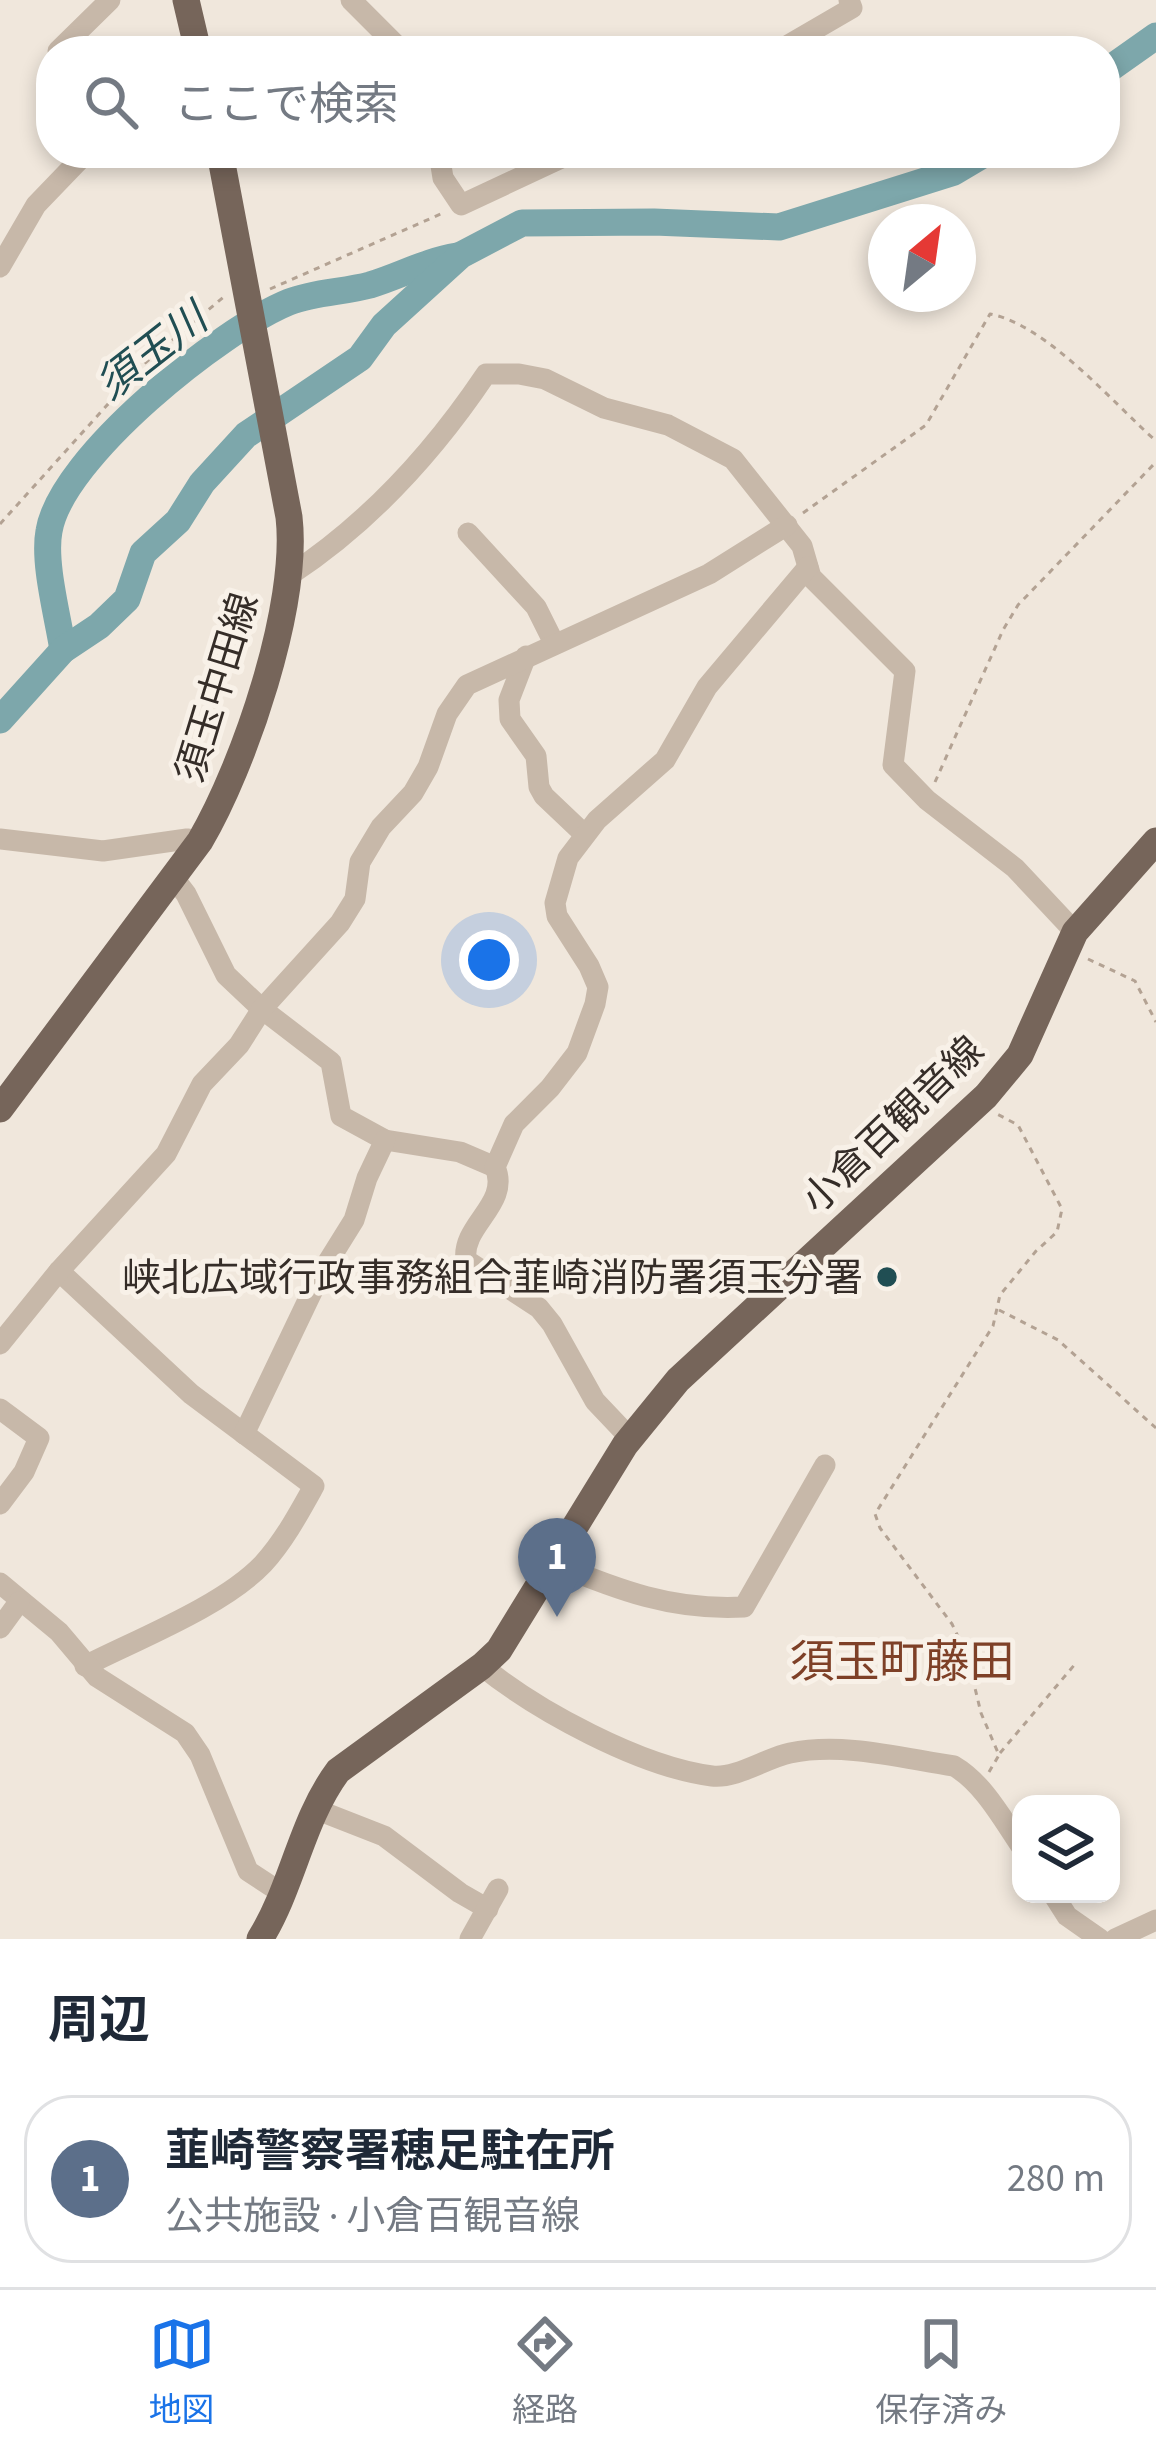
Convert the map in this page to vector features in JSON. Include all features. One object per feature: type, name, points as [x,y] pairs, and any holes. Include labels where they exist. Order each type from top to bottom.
[{"type":"main road","points":[[187,0],[195,36]]},
{"type":"main road","name":"須玉中田線","points":[[0,1109],[200,841],[232,776],[281,625],[290,575],[289,517],[241,301],[222,168]]},
{"type":"main road","name":"小倉百観音線","points":[[260,1939],[284,1894],[315,1809],[338,1771],[482,1666],[514,1630],[631,1439],[678,1380],[977,1104],[1020,1055],[1073,938],[1156,841]]},
{"type":"street","points":[[73,36],[110,0]]},
{"type":"street","points":[[351,0],[387,36]]},
{"type":"street","points":[[802,36],[856,3]]},
{"type":"street","points":[[0,267],[36,206],[72,168]]},
{"type":"street","points":[[441,168],[461,205],[540,168]]},
{"type":"street","points":[[290,575],[356,526],[446,433],[486,374],[545,379],[604,408],[668,425],[733,459],[802,546],[811,577],[905,671],[893,765],[928,800],[1015,868],[1073,938]]},
{"type":"street","points":[[0,1344],[166,1154],[202,1084],[350,909],[360,862],[428,767],[446,714],[467,685],[709,574],[787,525]]},
{"type":"street","points":[[468,533],[536,607],[554,643]]},
{"type":"street","points":[[631,1439],[595,1401],[553,1324],[538,1308],[466,1260],[464,1247],[497,1195],[500,1180],[495,1167],[514,1124],[577,1053],[595,1004],[598,987],[589,965],[563,930],[555,903],[568,858],[584,833],[665,760],[707,686],[808,567]]},
{"type":"street","points":[[526,656],[509,700],[510,719],[536,756],[538,787],[584,833]]},
{"type":"street","points":[[0,838],[103,851],[200,841]]},
{"type":"street","points":[[173,877],[226,975],[331,1062],[341,1116],[385,1140],[460,1152],[495,1167]]},
{"type":"street","points":[[244,1434],[321,1273],[354,1220],[385,1140]]},
{"type":"street","points":[[59,1271],[190,1394],[314,1486],[286,1535],[232,1589],[85,1666]]},
{"type":"street","points":[[0,1409],[39,1438],[0,1504]]},
{"type":"street","points":[[553,1562],[631,1595],[709,1609],[744,1607],[825,1465]]},
{"type":"street","points":[[0,1583],[59,1632],[85,1666],[184,1732],[200,1755],[248,1871],[284,1894]]},
{"type":"street","points":[[0,1628],[19,1602]]},
{"type":"street","points":[[482,1666],[514,1692],[646,1760],[717,1778],[791,1753],[840,1749],[954,1766],[980,1789],[1012,1833]]},
{"type":"street","points":[[315,1809],[384,1836],[460,1893],[493,1899],[470,1939]]},
{"type":"street","points":[[1059,1903],[1067,1916],[1100,1939]]},
{"type":"street","points":[[1115,1939],[1156,1920]]},
{"type":"path","points":[[0,524],[145,363],[241,301],[461,205]]},
{"type":"path","points":[[787,525],[926,424],[990,314],[1012,318],[1058,352],[1156,441]]},
{"type":"path","points":[[928,800],[1018,605],[1156,462]]},
{"type":"path","points":[[1073,938],[1092,963],[1135,981],[1156,1022]]},
{"type":"path","points":[[977,1104],[1018,1125],[1062,1208],[1058,1232],[1000,1294],[993,1326],[875,1514],[880,1528],[952,1624],[968,1655],[982,1713],[999,1754]]},
{"type":"path","points":[[997,1309],[1058,1340],[1156,1428]]},
{"type":"path","points":[[980,1789],[999,1754],[1076,1663]]},
{"type":"waterway","name":"須玉川","points":[[1120,61],[1156,36]]},
{"type":"waterway","name":"須玉川","points":[[0,720],[63,650],[99,626],[127,599],[143,553],[178,521],[202,483],[246,435],[360,358],[384,325],[461,255],[522,223],[779,227],[961,168]]},
{"type":"waterway","name":"須玉川","points":[[63,650],[49,574],[49,531],[60,501],[113,433],[187,367],[289,302],[370,285],[457,256]]},
{"type":"place","name":"峡北広域行政事務組合韮崎消防署須玉分署","points":[[887,1277]]},
{"type":"place","name":"韮崎警察署穂足駐在所","points":[[557,1617]]},
{"type":"district","name":"須玉町藤田","points":[[902,1661]]}]
